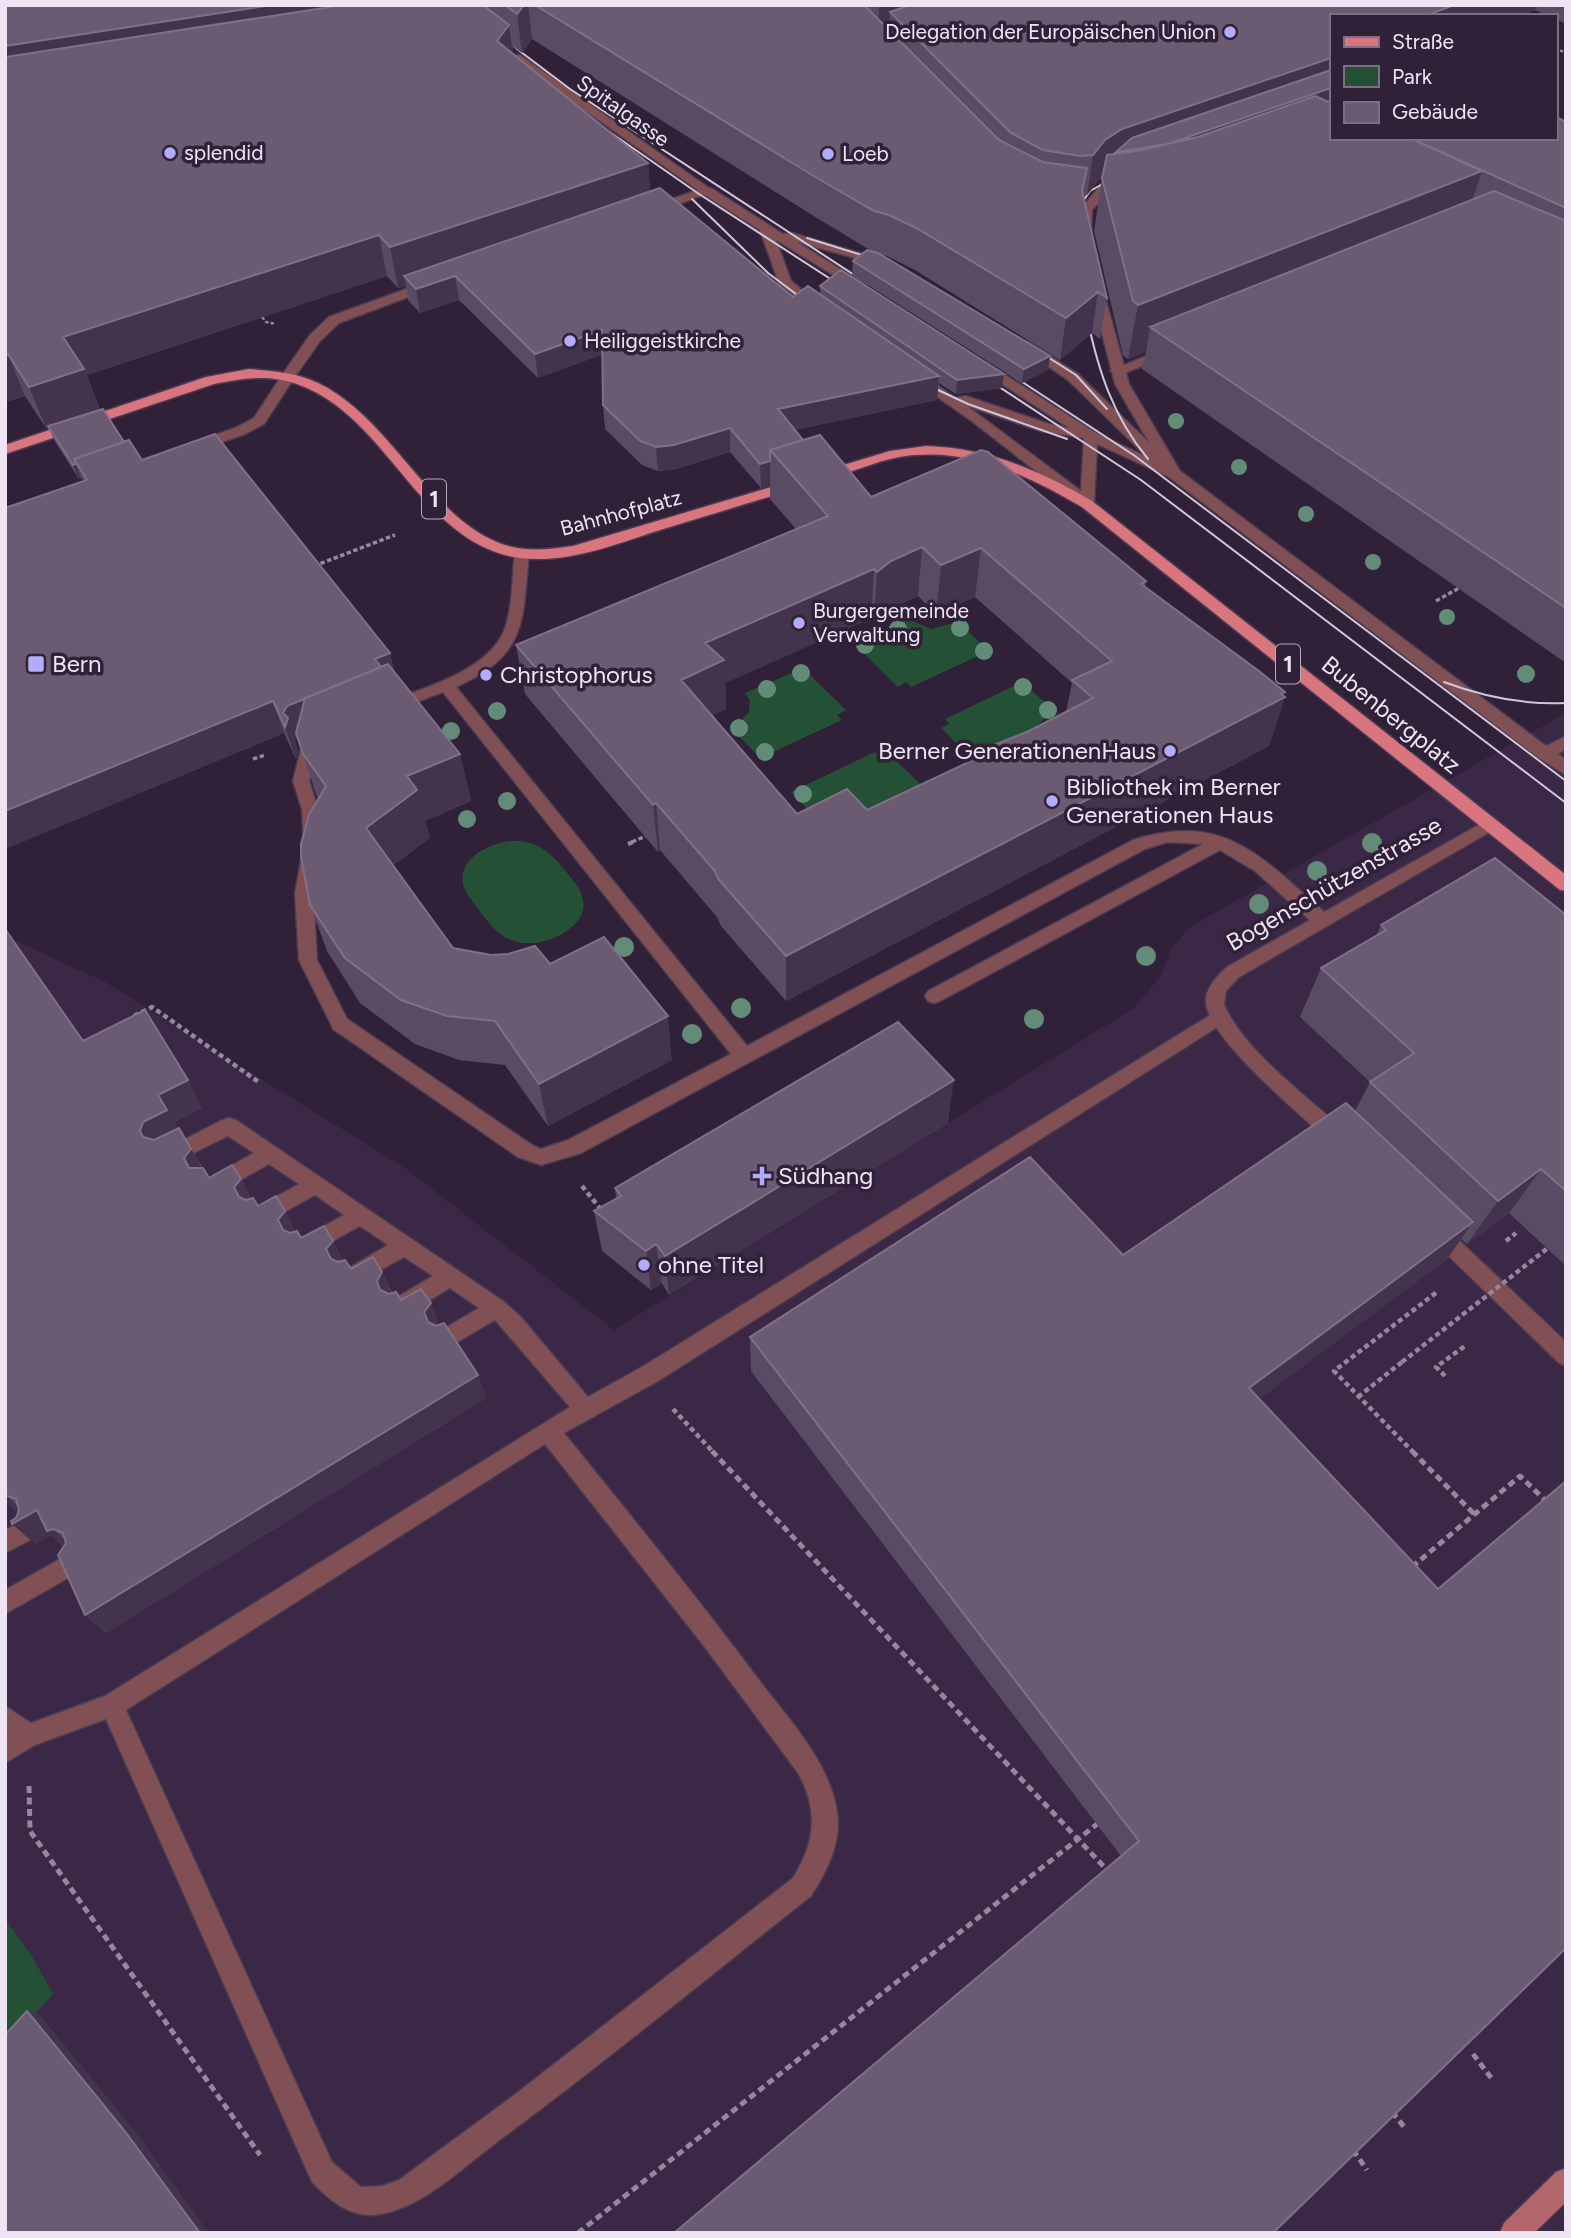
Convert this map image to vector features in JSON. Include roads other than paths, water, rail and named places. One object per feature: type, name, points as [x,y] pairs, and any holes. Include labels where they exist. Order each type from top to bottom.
[{"type":"main road","name":"Bahnhofplatz","points":[[5,450],[220,378],[257,373],[289,375],[324,390],[348,409],[467,532],[485,544],[522,553],[551,554],[583,548],[897,454],[949,450],[979,454]]},
{"type":"main road","name":"Bubenbergplatz","points":[[979,454],[1030,472],[1087,504],[1566,885]]},
{"type":"main road","points":[[1515,2233],[1566,2182]]},
{"type":"street","name":"Spitalgasse","points":[[508,51],[707,191],[766,229]]},
{"type":"street","points":[[1089,251],[1085,217],[1091,203],[1113,177],[1131,170]]},
{"type":"street","points":[[642,214],[707,191]]},
{"type":"street","points":[[1074,202],[1114,200]]},
{"type":"street","points":[[766,229],[876,259],[898,269]]},
{"type":"street","points":[[766,229],[866,292]]},
{"type":"street","points":[[766,229],[785,283],[836,320]]},
{"type":"street","points":[[179,452],[240,431],[259,421],[314,338],[334,320],[447,279]]},
{"type":"street","name":"Bubenbergplatz","points":[[1096,286],[1117,371],[1129,399],[1174,474]]},
{"type":"street","name":"Bubenbergplatz","points":[[1021,342],[1073,377],[1174,474],[1566,769]]},
{"type":"street","points":[[1117,371],[1176,347]]},
{"type":"street","name":"Bubenbergplatz","points":[[967,356],[1091,436],[1174,474]]},
{"type":"street","name":"Bubenbergplatz","points":[[1087,504],[978,419],[912,374],[970,402],[1046,428],[1091,436]]},
{"type":"street","points":[[1087,504],[1091,436]]},
{"type":"street","points":[[372,715],[489,662],[508,642],[513,628],[522,553]]},
{"type":"street","points":[[444,684],[744,1056]]},
{"type":"street","points":[[312,740],[300,781],[310,809],[313,845],[304,892],[308,960],[340,1024],[524,1151],[541,1157],[574,1147],[1139,844],[1155,838],[1181,834],[1221,842],[1245,853],[1322,921]]},
{"type":"street","points":[[1545,754],[1566,742]]},
{"type":"street","name":"Bogenschützenstrasse","points":[[1220,1016],[1215,1004],[1216,995],[1224,980],[1489,825]]},
{"type":"street","points":[[934,996],[1221,842]]},
{"type":"street","points":[[5,1751],[28,1736],[111,1705],[548,1430],[650,1374],[1220,1016],[1239,1042],[1356,1155]]},
{"type":"street","points":[[169,1157],[229,1126],[496,1308],[514,1324],[584,1408]]},
{"type":"street","points":[[212,1186],[270,1154]]},
{"type":"street","points":[[261,1214],[317,1184]]},
{"type":"street","points":[[304,1247],[362,1215]]},
{"type":"street","points":[[1425,1221],[1566,1356]]},
{"type":"street","points":[[351,1276],[407,1245]]},
{"type":"street","points":[[400,1307],[452,1276]]},
{"type":"street","points":[[447,1338],[496,1308]]},
{"type":"street","points":[[111,1705],[322,2172],[344,2195],[370,2203],[390,2200],[409,2190],[802,1887],[819,1862],[826,1834],[824,1804],[814,1777],[718,1644],[548,1430]]},
{"type":"street","points":[[5,1542],[28,1529]]},
{"type":"street","points":[[5,1603],[74,1562]]},
{"type":"street","points":[[5,1718],[28,1736]]},
{"type":"tram line","points":[[468,5],[517,49],[570,89],[868,284]]},
{"type":"tram line","points":[[601,126],[699,194],[846,289]]},
{"type":"tram line","points":[[1074,214],[1090,191],[1117,176]]},
{"type":"tram line","points":[[692,199],[768,273],[812,306]]},
{"type":"tram line","points":[[807,238],[881,261]]},
{"type":"tram line","points":[[1087,317],[1108,392],[1125,427],[1148,459]]},
{"type":"tram line","points":[[1035,349],[1076,375],[1107,409]]},
{"type":"tram line","points":[[1007,372],[1135,456],[1566,781]]},
{"type":"tram line","points":[[984,377],[1141,480],[1566,803]]},
{"type":"tram line","points":[[921,382],[968,404],[1067,439]]},
{"type":"tram line","points":[[1444,682],[1504,699],[1566,703]]},
{"type":"place","name":"Delegation der Europäischen Union","points":[[1230,32]]},
{"type":"place","name":"splendid","points":[[170,153]]},
{"type":"place","name":"Loeb","points":[[828,154]]},
{"type":"place","name":"Heiliggeistkirche","points":[[570,341]]},
{"type":"place","name":"Burgergemeinde Verwaltung","points":[[799,623]]},
{"type":"place","name":"Bern","points":[[36,664]]},
{"type":"place","name":"Christophorus","points":[[486,675]]},
{"type":"place","name":"Berner GenerationenHaus","points":[[1170,751]]},
{"type":"place","name":"Bibliothek im Berner Generationen Haus","points":[[1052,801]]},
{"type":"place","name":"Südhang","points":[[762,1176]]},
{"type":"place","name":"ohne Titel","points":[[644,1265]]}]
